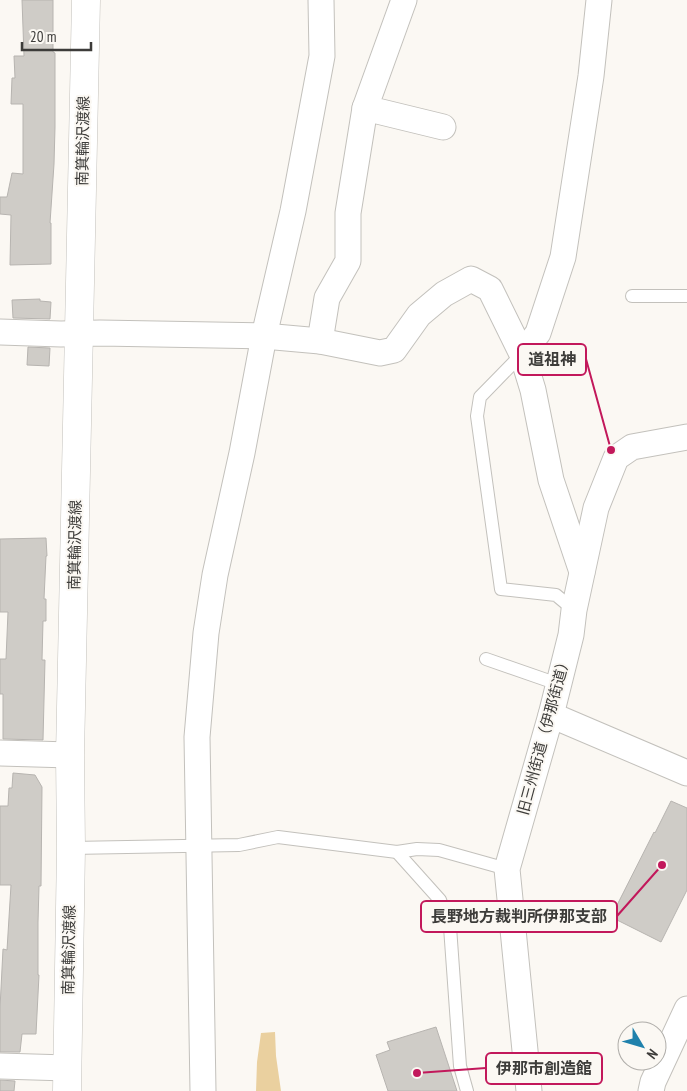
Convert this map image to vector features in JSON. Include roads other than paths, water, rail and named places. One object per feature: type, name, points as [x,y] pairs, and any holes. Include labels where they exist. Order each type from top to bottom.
[{"type":"main road","name":"南箕輪沢渡線","points":[[67,1080],[71,848],[70,755],[86,0]]},
{"type":"street","points":[[203,1091],[197,738],[206,633],[215,575],[242,453],[264,336],[293,211],[322,56],[321,0]]},
{"type":"street","points":[[320,341],[328,298],[348,261],[348,213],[365,108],[404,0]]},
{"type":"street","points":[[522,354],[538,333],[563,257],[591,76],[599,0]]},
{"type":"street","points":[[365,108],[442,127]]},
{"type":"street","points":[[0,332],[264,336],[320,341],[380,353],[394,350],[419,315],[444,294],[471,279],[490,289],[522,354],[533,390],[551,480],[582,572]]},
{"type":"street","name":"旧三州街道（伊那街道）","points":[[529,1091],[507,869],[551,715],[571,635],[574,610],[596,508],[616,458],[632,447],[687,437]]},
{"type":"street","points":[[551,715],[687,774]]},
{"type":"street","points":[[0,753],[70,755]]},
{"type":"street","points":[[651,1091],[653,1082],[687,1009]]},
{"type":"street","points":[[0,1066],[67,1080]]},
{"type":"lane","points":[[632,296],[687,296]]},
{"type":"lane","points":[[522,354],[480,397],[477,416],[501,589],[556,595],[574,610]]},
{"type":"lane","points":[[486,659],[558,684]]},
{"type":"lane","points":[[71,848],[239,845],[278,836],[397,852],[417,849],[439,850],[507,869]]},
{"type":"lane","points":[[397,852],[440,900],[450,926],[460,1066],[466,1091]]},
{"type":"place","name":"道祖神","points":[[611,450]]},
{"type":"place","name":"長野地方裁判所伊那支部","points":[[662,865]]},
{"type":"place","name":"伊那市創造館","points":[[417,1073]]}]
